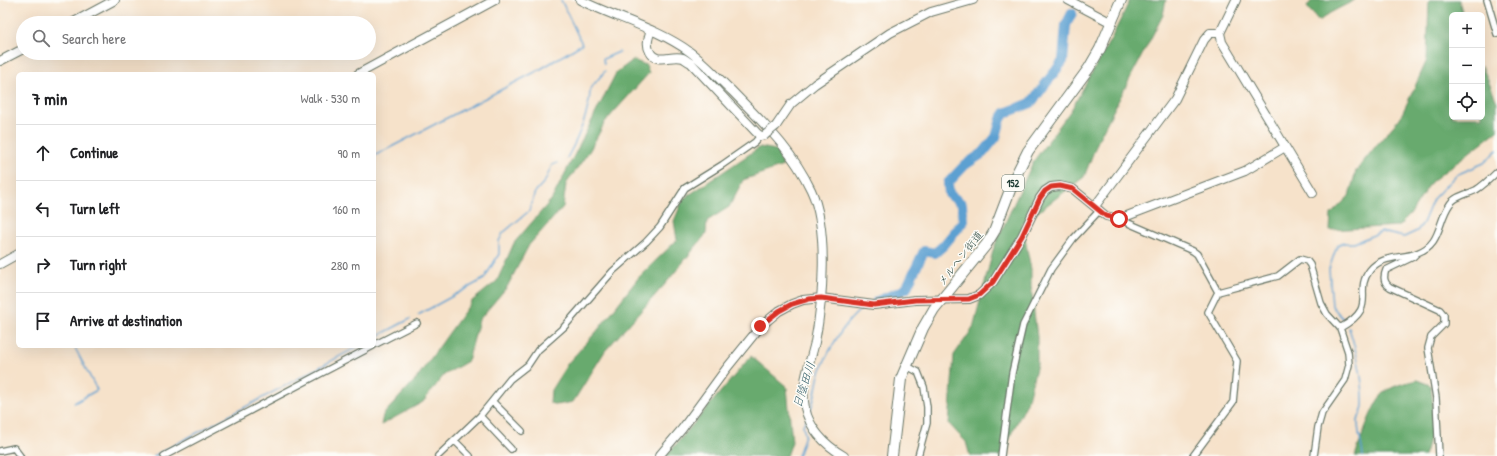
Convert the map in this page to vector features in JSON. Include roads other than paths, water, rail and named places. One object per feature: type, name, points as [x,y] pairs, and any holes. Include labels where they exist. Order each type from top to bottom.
[{"type":"highway","name":"メルヘン街道","points":[[892,456],[901,379],[923,328],[942,300],[994,232],[1028,151],[1089,68],[1100,48],[1110,22],[1121,0]]},
{"type":"street","points":[[85,16],[115,0]]},
{"type":"street","points":[[362,72],[495,0]]},
{"type":"street","points":[[580,0],[602,11],[651,30],[689,51],[705,64],[768,128],[788,150],[798,164],[811,191],[819,220],[822,254],[821,298],[815,342],[805,378],[805,407],[810,422],[821,438],[844,456]]},
{"type":"street","points":[[438,456],[480,416],[493,402],[510,379],[528,365],[538,350],[564,328],[613,271],[646,242],[660,227],[685,188],[763,136],[776,126],[791,104],[815,84],[890,32],[931,12],[973,0]]},
{"type":"street","points":[[1068,0],[1110,22]]},
{"type":"street","points":[[1236,0],[1220,33],[1222,42],[1313,193]]},
{"type":"street","points":[[1487,0],[1497,34]]},
{"type":"street","points":[[651,30],[647,42],[649,51],[653,56],[658,59],[682,58],[691,63],[763,136]]},
{"type":"street","points":[[1001,456],[1012,373],[1023,325],[1051,269],[1098,208],[1175,99],[1204,40],[1210,33],[1220,33]]},
{"type":"street","points":[[0,61],[16,53]]},
{"type":"street","points":[[1119,219],[1245,171],[1285,147]]},
{"type":"street","points":[[1439,456],[1435,390],[1428,348],[1431,337],[1444,324],[1444,315],[1440,310],[1390,287],[1386,284],[1384,279],[1386,270],[1413,257],[1433,244],[1450,204],[1486,184],[1497,172]]},
{"type":"street","points":[[659,456],[682,430],[726,369],[760,326],[779,311],[802,300],[821,298],[874,305],[915,300],[969,299],[979,295],[993,282],[1022,236],[1040,198],[1045,191],[1051,187],[1060,186],[1073,189],[1106,216],[1119,219],[1197,254],[1218,292]]},
{"type":"street","points":[[1340,328],[1356,318],[1360,313],[1363,307],[1365,278],[1376,264],[1388,259],[1417,253]]},
{"type":"street","points":[[0,264],[16,255]]},
{"type":"street","points":[[1193,456],[1233,402],[1237,361],[1208,312],[1218,292],[1278,276],[1300,259],[1307,261],[1310,265],[1320,303],[1327,314],[1340,328],[1348,352],[1349,365],[1345,380],[1322,413],[1318,426],[1314,456]]},
{"type":"street","points":[[376,344],[417,322]]},
{"type":"street","points":[[164,456],[369,348]]},
{"type":"street","points":[[907,366],[918,372],[924,387],[927,406],[927,423],[918,456]]},
{"type":"street","points":[[493,402],[522,431]]},
{"type":"street","points":[[480,416],[511,449]]},
{"type":"street","points":[[455,441],[470,456]]},
{"type":"street","points":[[0,451],[14,448],[20,456]]},
{"type":"waterway","points":[[376,155],[539,70],[582,44],[561,0]]},
{"type":"waterway","name":"日陰田川","points":[[877,301],[906,289],[924,251],[935,253],[944,245],[963,222],[962,204],[949,194],[948,183],[965,165],[983,153],[996,137],[1001,119],[1005,113],[1031,103],[1063,61],[1066,25],[1072,13]]},
{"type":"waterway","points":[[604,64],[603,59],[619,52]]},
{"type":"waterway","points":[[567,158],[586,116],[590,89],[605,71]]},
{"type":"waterway","points":[[1346,322],[1332,306],[1329,269],[1337,246],[1344,243],[1354,243],[1381,232],[1404,237],[1417,231],[1423,223],[1433,199],[1456,175],[1484,163],[1497,150]]},
{"type":"waterway","points":[[418,315],[484,279],[499,254],[499,241],[503,233],[529,211],[535,192],[545,181],[552,165],[557,163]]},
{"type":"waterway","name":"日陰田川","points":[[810,411],[819,375],[826,357],[843,329],[856,313],[863,308]]},
{"type":"waterway","points":[[376,337],[410,319]]},
{"type":"waterway","points":[[1349,328],[1361,376],[1363,407],[1358,422],[1363,456]]},
{"type":"waterway","points":[[74,403],[97,390],[75,348]]},
{"type":"waterway","points":[[154,456],[355,348]]},
{"type":"waterway","name":"日陰田川","points":[[798,456],[805,435],[803,425],[806,420]]}]
